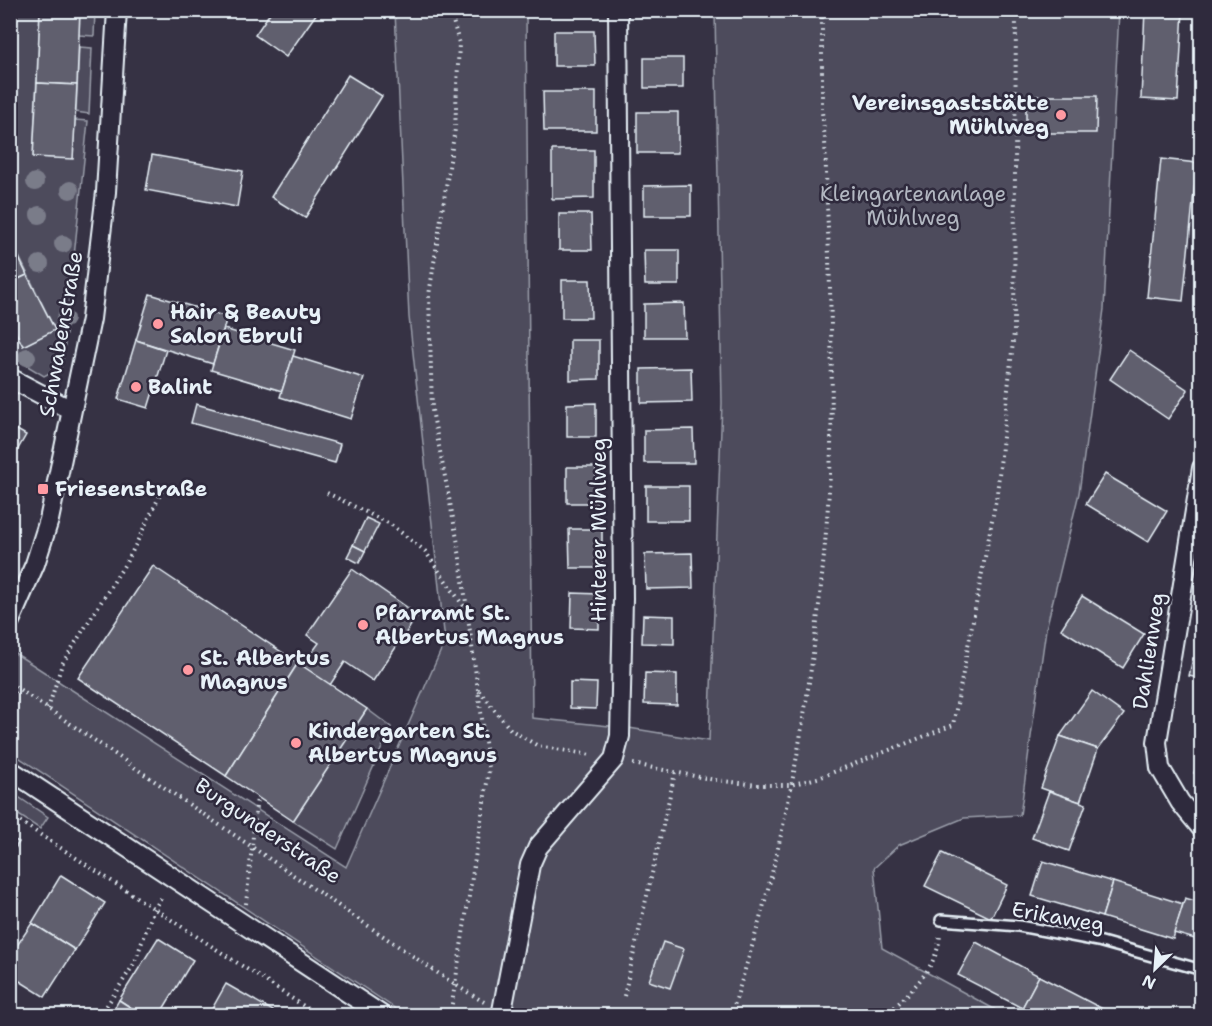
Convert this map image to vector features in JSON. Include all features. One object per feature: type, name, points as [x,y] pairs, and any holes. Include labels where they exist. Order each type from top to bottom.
[{"type":"street","name":"Schwabenstraße","points":[[10,621],[35,564],[49,520],[94,296],[106,192],[117,10]]},
{"type":"street","name":"Hinterer Mühlweg","points":[[502,1014],[530,865],[538,847],[614,759],[620,736],[623,598],[618,10]]},
{"type":"street","points":[[10,378],[71,410]]},
{"type":"street","name":"Dahlienweg","points":[[1202,468],[1157,742],[1160,768],[1179,802],[1202,829]]},
{"type":"street","points":[[10,770],[383,1016]]},
{"type":"lane","name":"Erikaweg","points":[[941,920],[1030,928],[1098,941],[1202,970]]},
{"type":"path","points":[[450,10],[459,43],[455,129],[429,295],[432,410],[470,616],[489,770],[450,1016]]},
{"type":"path","points":[[731,1016],[769,885],[790,785],[819,605],[830,472],[830,355],[825,139],[822,112],[822,10]]},
{"type":"path","points":[[478,691],[511,730],[538,746],[614,759],[675,773],[757,785],[790,785],[821,777],[953,725],[998,494],[1014,332],[1016,10]]},
{"type":"path","points":[[48,709],[62,664],[130,556],[166,483]]},
{"type":"path","points":[[327,493],[390,524],[424,551],[470,616]]},
{"type":"path","name":"Burgunderstraße","points":[[10,683],[454,984],[502,1014]]},
{"type":"path","points":[[10,697],[17,687]]},
{"type":"path","points":[[624,996],[675,773]]},
{"type":"path","points":[[244,924],[257,797]]},
{"type":"path","points":[[10,815],[319,1016]]},
{"type":"path","points":[[100,1016],[134,964],[154,909],[174,879]]},
{"type":"path","points":[[886,1016],[934,961],[940,945],[941,920]]},
{"type":"green space","points":[[11,11],[40,11],[33,157],[73,158],[75,120],[88,121],[64,353],[61,367],[44,376],[11,356],[11,324],[23,346],[55,330],[11,240]]},
{"type":"green space","points":[[80,11],[95,11],[94,36],[79,35]]},
{"type":"green space","name":"Kleingartenanlage Mühlweg","points":[[395,11],[526,11],[532,718],[629,728],[709,741],[722,403],[715,11],[1119,11],[1104,309],[1079,493],[1046,629],[1020,815],[964,818],[899,845],[874,868],[882,948],[1005,1015],[405,1015],[11,752],[10,650],[346,867],[445,641],[409,317]]},
{"type":"green space","points":[[79,47],[92,48],[89,114],[76,112]]},
{"type":"green space","points":[[367,709],[391,727],[337,849],[293,821]]},
{"type":"green space","points":[[11,792],[48,817],[40,829],[11,810]]},
{"type":"building","points":[[40,10],[80,10],[77,85],[37,83]]},
{"type":"building","points":[[192,10],[214,10],[213,15],[192,14]]},
{"type":"building","points":[[272,10],[319,10],[286,57],[255,35]]},
{"type":"building","points":[[638,10],[681,10],[681,16],[638,16]]},
{"type":"building","points":[[1145,10],[1183,10],[1178,101],[1141,99]]},
{"type":"building","points":[[554,31],[594,31],[595,66],[554,66]]},
{"type":"building","points":[[644,58],[683,58],[683,88],[644,88]]},
{"type":"building","points":[[348,75],[382,96],[305,218],[271,197]]},
{"type":"building","points":[[37,83],[77,85],[73,159],[33,157]]},
{"type":"building","points":[[543,92],[596,92],[596,131],[544,131]]},
{"type":"building","name":"Vereinsgaststätte Mühlweg","points":[[1026,96],[1097,96],[1096,133],[1026,133]]},
{"type":"building","points":[[637,112],[678,112],[678,153],[637,153]]},
{"type":"building","points":[[552,150],[594,150],[594,198],[552,199]]},
{"type":"building","points":[[152,155],[243,171],[237,207],[146,190]]},
{"type":"building","points":[[1161,159],[1197,163],[1183,301],[1147,297]]},
{"type":"building","points":[[691,185],[691,216],[644,216],[644,186]]},
{"type":"building","points":[[559,214],[591,214],[592,250],[559,250]]},
{"type":"building","points":[[10,240],[27,275],[10,283]]},
{"type":"building","points":[[644,250],[679,250],[679,285],[645,285]]},
{"type":"building","points":[[27,275],[55,330],[23,346],[10,321],[10,283]]},
{"type":"building","points":[[562,280],[590,280],[591,318],[562,318]]},
{"type":"building","points":[[150,294],[227,317],[213,364],[136,340]]},
{"type":"building","points":[[684,303],[685,337],[644,337],[644,304]]},
{"type":"building","points":[[224,329],[295,350],[282,391],[211,370]]},
{"type":"building","points":[[136,340],[166,350],[148,408],[118,399]]},
{"type":"building","points":[[570,340],[599,340],[599,379],[570,380]]},
{"type":"building","points":[[1129,350],[1188,390],[1168,419],[1110,379]]},
{"type":"building","points":[[293,356],[364,378],[351,419],[280,397]]},
{"type":"building","points":[[691,368],[692,402],[641,403],[641,369]]},
{"type":"building","points":[[596,403],[596,437],[567,437],[567,404]]},
{"type":"building","points":[[196,404],[340,444],[335,463],[191,423]]},
{"type":"building","points":[[10,426],[26,435],[10,463]]},
{"type":"building","points":[[693,429],[694,463],[644,463],[644,430]]},
{"type":"building","points":[[567,467],[596,467],[596,503],[567,503]]},
{"type":"building","points":[[1105,474],[1167,511],[1148,542],[1086,504]]},
{"type":"building","points":[[646,486],[689,486],[689,521],[646,521]]},
{"type":"building","points":[[366,518],[379,524],[365,551],[353,545]]},
{"type":"building","points":[[569,529],[602,529],[602,568],[570,568]]},
{"type":"building","points":[[353,545],[365,551],[359,563],[347,557]]},
{"type":"building","points":[[692,553],[693,588],[646,589],[645,554]]},
{"type":"building","name":"St. Albertus Magnus","points":[[153,566],[298,663],[226,776],[78,678]]},
{"type":"building","name":"Pfarramt St. Albertus Magnus","points":[[352,569],[418,615],[373,681],[345,662],[330,685],[302,666],[319,643],[307,635]]},
{"type":"building","points":[[572,593],[599,594],[599,629],[571,628]]},
{"type":"building","points":[[1082,596],[1144,634],[1123,668],[1061,629]]},
{"type":"building","points":[[643,615],[674,616],[674,644],[642,643]]},
{"type":"building","points":[[1193,658],[1202,660],[1202,679],[1189,676]]},
{"type":"building","name":"Kindergarten St. Albertus Magnus","points":[[298,663],[367,709],[293,821],[226,776]]},
{"type":"building","points":[[645,673],[677,674],[677,705],[644,704]]},
{"type":"building","points":[[570,682],[597,683],[596,709],[570,708]]},
{"type":"building","points":[[1092,691],[1124,714],[1098,749],[1060,736]]},
{"type":"building","points":[[1060,736],[1098,749],[1080,802],[1041,788]]},
{"type":"building","points":[[1202,752],[1202,776],[1194,773]]},
{"type":"building","points":[[1049,791],[1086,804],[1069,851],[1032,838]]},
{"type":"building","points":[[10,838],[19,842],[10,856]]},
{"type":"building","points":[[942,853],[1007,885],[991,918],[925,886]]},
{"type":"building","points":[[1043,861],[1113,882],[1102,917],[1032,896]]},
{"type":"building","points":[[61,875],[105,903],[75,950],[32,923]]},
{"type":"building","points":[[1113,882],[1183,904],[1173,939],[1102,917]]},
{"type":"building","points":[[1185,898],[1202,903],[1202,941],[1174,933]]},
{"type":"building","points":[[32,923],[75,950],[45,997],[10,975],[10,956]]},
{"type":"building","points":[[158,938],[193,960],[159,1016],[144,1016],[119,1000]]},
{"type":"building","points":[[663,942],[684,949],[670,988],[649,981]]},
{"type":"building","points":[[976,942],[1039,976],[1022,1008],[958,975]]},
{"type":"building","points":[[1039,976],[1103,1009],[1100,1016],[1036,1016],[1022,1008]]},
{"type":"building","points":[[226,984],[282,1016],[208,1016]]},
{"type":"building","points":[[119,1000],[144,1016],[110,1016]]},
{"type":"place","name":"Vereinsgaststätte Mühlweg","points":[[1061,115]]},
{"type":"place","name":"Hair & Beauty Salon Ebruli","points":[[158,324]]},
{"type":"place","name":"Balint","points":[[136,387]]},
{"type":"place","name":"Friesenstraße","points":[[43,489]]},
{"type":"place","name":"Pfarramt St. Albertus Magnus","points":[[363,625]]},
{"type":"place","name":"St. Albertus Magnus","points":[[188,670]]},
{"type":"place","name":"Kindergarten St. Albertus Magnus","points":[[296,743]]}]
